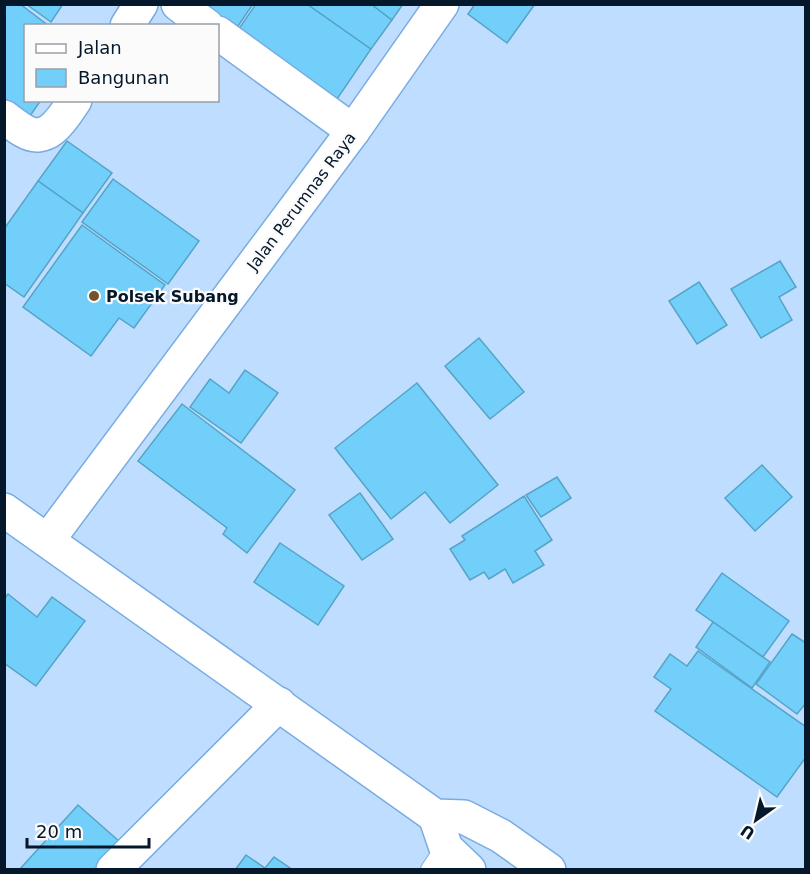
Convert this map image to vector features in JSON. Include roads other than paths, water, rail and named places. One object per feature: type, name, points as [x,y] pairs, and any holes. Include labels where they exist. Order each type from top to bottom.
[{"type":"street","points":[[128,24],[141,4]]},
{"type":"street","points":[[178,4],[204,24]]},
{"type":"street","name":"Jalan Perumnas Raya","points":[[48,540],[353,131],[442,4]]},
{"type":"street","points":[[219,34],[353,131]]},
{"type":"street","points":[[4,117],[25,132],[36,136],[48,133],[59,124],[74,102]]},
{"type":"street","points":[[4,510],[435,816],[464,817],[501,836],[549,870]]},
{"type":"street","points":[[113,870],[279,704]]},
{"type":"street","points":[[435,816],[449,862]]},
{"type":"place","name":"Polsek Subang","points":[[94,296]]}]
